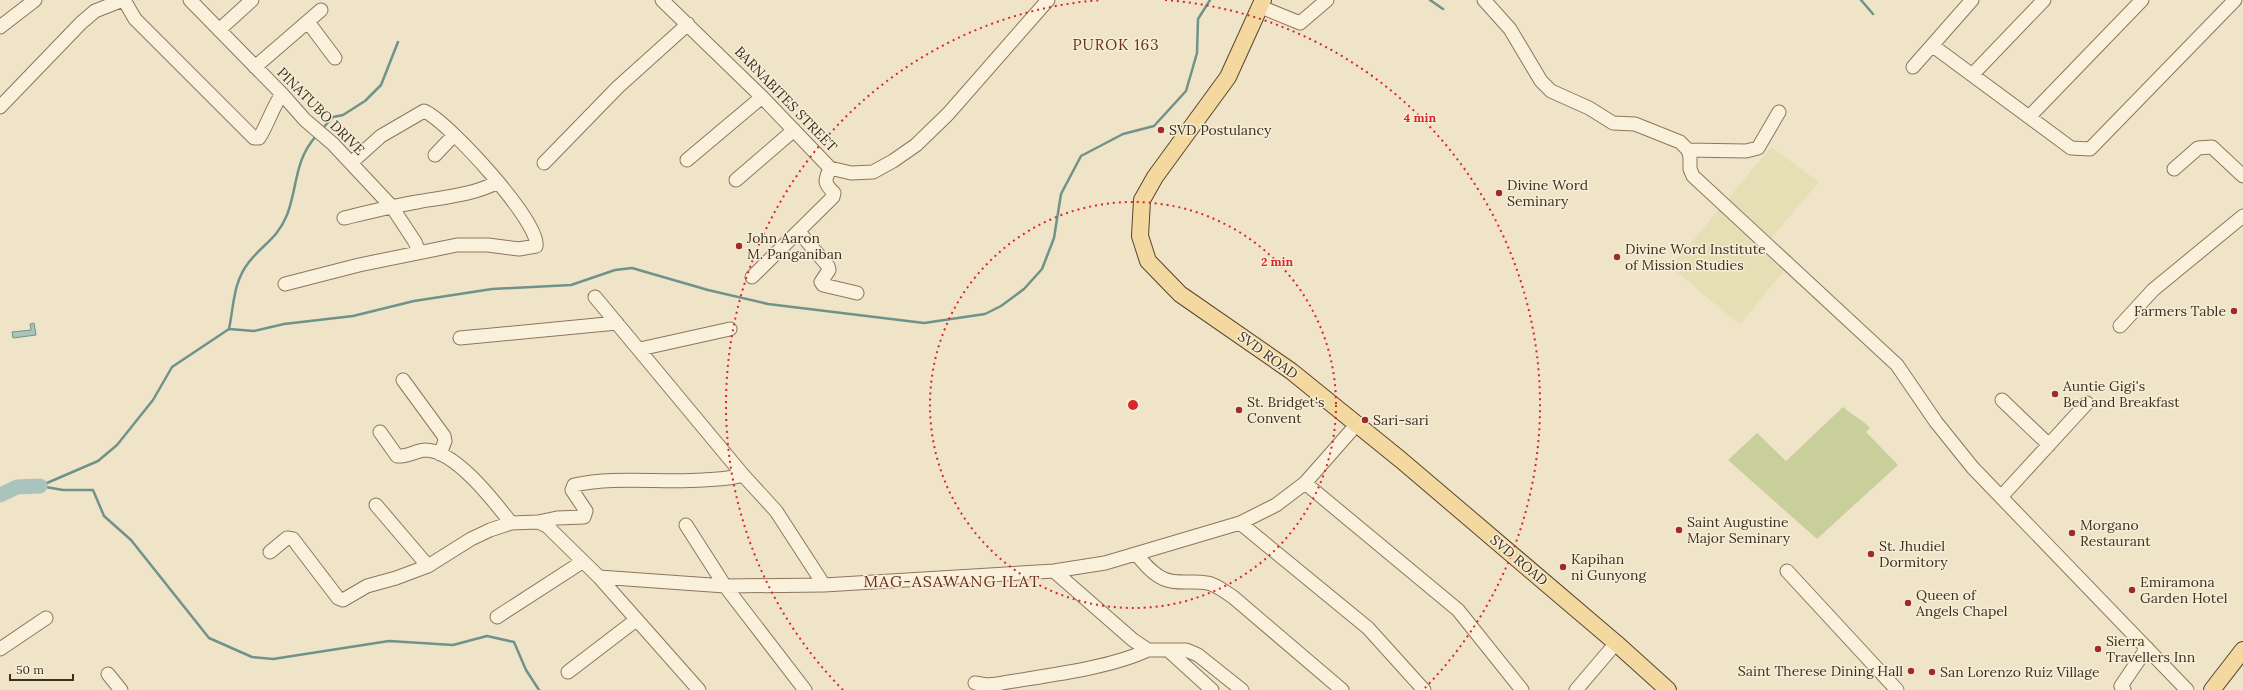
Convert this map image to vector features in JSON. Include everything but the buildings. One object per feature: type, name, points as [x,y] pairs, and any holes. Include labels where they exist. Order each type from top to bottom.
[{"type":"main road","name":"SVD ROAD","points":[[1262,3],[1228,77],[1155,177],[1142,200],[1140,236],[1148,261],[1180,294],[1291,371],[1357,424],[1616,643],[1668,690]]},
{"type":"main road","points":[[2212,690],[2243,650]]},
{"type":"street","points":[[0,27],[35,0]]},
{"type":"street","points":[[0,107],[81,23],[95,11],[123,0],[135,19],[254,138],[259,138],[265,129],[274,105],[282,94]]},
{"type":"street","name":"PINATUBO DRIVE","points":[[190,0],[282,94],[305,120],[333,144],[392,207],[416,242],[419,252]]},
{"type":"street","points":[[219,30],[252,0]]},
{"type":"street","name":"BARNABITES STREET","points":[[662,0],[762,96],[830,168],[851,173],[873,172],[893,161],[916,145],[952,110],[1048,0]]},
{"type":"street","points":[[1262,3],[1300,23],[1327,0]]},
{"type":"street","points":[[1484,0],[1510,29],[1541,81],[1550,91],[1589,108],[1613,123],[1635,124],[1654,130],[1680,142],[1688,150],[1690,157],[1690,169],[1693,176],[1897,365],[1936,422],[1973,468],[2187,690]]},
{"type":"street","points":[[1913,67],[1972,0]]},
{"type":"street","points":[[1972,75],[2044,0]]},
{"type":"street","points":[[2029,117],[2142,0]]},
{"type":"street","points":[[1932,46],[2071,148],[2090,150],[2235,0]]},
{"type":"street","points":[[256,67],[320,10]]},
{"type":"street","points":[[308,22],[335,58]]},
{"type":"street","points":[[544,163],[618,87],[688,24]]},
{"type":"street","points":[[687,160],[762,96]]},
{"type":"street","points":[[285,284],[359,265],[419,252],[472,244],[519,249],[536,246],[536,240],[529,227],[498,182],[446,126],[424,111],[381,136],[351,163]]},
{"type":"street","points":[[1688,150],[1746,151],[1758,148],[1779,112]]},
{"type":"street","points":[[736,180],[794,130]]},
{"type":"street","points":[[435,155],[454,134]]},
{"type":"street","points":[[2174,169],[2198,148],[2212,147],[2243,176]]},
{"type":"street","points":[[752,277],[833,197],[834,193],[826,185],[825,180],[830,168]]},
{"type":"street","points":[[344,218],[392,207],[466,194],[485,189],[498,182]]},
{"type":"street","points":[[2120,326],[2153,290],[2243,216]]},
{"type":"street","points":[[799,232],[828,266],[829,270],[821,282],[823,285],[856,293]]},
{"type":"street","points":[[595,297],[640,349],[743,475],[776,511],[824,585]]},
{"type":"street","points":[[460,338],[617,322]]},
{"type":"street","points":[[640,349],[730,329]]},
{"type":"street","points":[[402,380],[444,436],[445,441],[440,454]]},
{"type":"street","points":[[2002,400],[2049,445]]},
{"type":"street","points":[[2001,497],[2087,403]]},
{"type":"street","points":[[599,577],[725,586],[824,585],[881,580],[1054,571],[1105,563],[1240,523],[1276,505],[1305,483],[1357,424]]},
{"type":"street","points":[[380,432],[397,456],[425,450],[440,454],[464,472],[479,486],[511,523]]},
{"type":"street","points":[[270,552],[287,538],[293,539],[338,598],[343,600],[367,586],[396,578],[428,566],[471,539],[490,530],[511,523],[538,522],[557,518],[584,517],[586,511],[572,490],[574,485],[636,479],[674,482],[733,478],[743,475]]},
{"type":"street","points":[[1305,483],[1458,610],[1522,690]]},
{"type":"street","points":[[376,505],[428,566]]},
{"type":"street","points":[[538,522],[553,531],[582,562],[599,577],[699,690]]},
{"type":"street","points":[[1240,523],[1368,628],[1424,690]]},
{"type":"street","points":[[686,525],[725,586],[805,690]]},
{"type":"street","points":[[1136,554],[1153,572],[1164,579],[1178,582],[1207,582],[1233,597],[1342,690]]},
{"type":"street","points":[[497,617],[582,562]]},
{"type":"street","points":[[1054,571],[1148,650]]},
{"type":"street","points":[[1787,571],[1897,690]]},
{"type":"street","points":[[0,649],[46,618]]},
{"type":"street","points":[[568,672],[636,620]]},
{"type":"street","points":[[1576,690],[1616,643]]},
{"type":"street","points":[[2124,690],[2121,686],[2147,648]]},
{"type":"street","points":[[975,683],[988,685],[997,684],[1066,672],[1135,657],[1148,650],[1186,650],[1198,655],[1242,690]]},
{"type":"street","points":[[1169,651],[1212,690]]},
{"type":"street","points":[[108,674],[121,690]]},
{"type":"shaded area","points":[[1771,147],[1819,182],[1771,238],[1794,258],[1740,325],[1671,267]]},
{"type":"green space","points":[[1843,407],[1870,428],[1866,432],[1898,465],[1817,539],[1728,460],[1757,433],[1786,461]]},
{"type":"water","points":[[34,323],[36,335],[13,338],[12,332],[31,330],[30,324]]},
{"type":"waterway","points":[[40,486],[98,461],[117,445],[153,400],[172,367],[229,329],[254,331],[284,324],[353,316],[414,301],[492,289],[571,285],[615,270],[632,268],[708,290],[768,304],[924,323],[985,314],[1001,306],[1024,289],[1042,269],[1054,238],[1061,194],[1081,156],[1123,134],[1154,126],[1186,91],[1197,53],[1198,19],[1210,0]]},
{"type":"waterway","points":[[1430,0],[1443,9]]},
{"type":"waterway","points":[[1861,0],[1873,14]]},
{"type":"waterway","points":[[322,129],[333,117],[343,115],[365,101],[381,85],[398,42]]},
{"type":"waterway","points":[[229,329],[235,294],[240,278],[249,262],[275,235],[283,223],[291,204],[300,164],[309,145],[316,136]]},
{"type":"waterway","points":[[40,486],[63,490],[93,490],[104,516],[131,540],[209,638],[252,657],[273,659],[389,641],[453,645],[487,636],[514,642],[526,670],[539,690]]},
{"type":"waterway","points":[[0,495],[17,487],[40,486]]},
{"type":"place","name":"SVD Postulancy","points":[[1161,130]]},
{"type":"place","name":"Divine Word Seminary","points":[[1499,193]]},
{"type":"place","name":"John Aaron M. Panganiban","points":[[739,246]]},
{"type":"place","name":"Divine Word Institute of Mission Studies","points":[[1617,257]]},
{"type":"place","name":"Farmers Table","points":[[2234,311]]},
{"type":"place","name":"Auntie Gigi's Bed and Breakfast","points":[[2055,394]]},
{"type":"place","name":"St. Bridget's Convent","points":[[1239,410]]},
{"type":"place","name":"Sari-sari","points":[[1365,420]]},
{"type":"place","name":"Saint Augustine Major Seminary","points":[[1679,530]]},
{"type":"place","name":"Morgano Restaurant","points":[[2072,533]]},
{"type":"place","name":"St. Jhudiel Dormitory","points":[[1871,554]]},
{"type":"place","name":"Kapihan ni Gunyong","points":[[1563,567]]},
{"type":"place","name":"Emiramona Garden Hotel","points":[[2132,590]]},
{"type":"place","name":"Queen of Angels Chapel","points":[[1908,603]]},
{"type":"place","name":"Sierra Travellers Inn","points":[[2098,649]]},
{"type":"place","name":"Saint Therese Dining Hall","points":[[1911,671]]},
{"type":"place","name":"San Lorenzo Ruiz Village","points":[[1932,672]]},
{"type":"district","name":"PUROK 163","points":[[1116,45]]},
{"type":"district","name":"MAG-ASAWANG ILAT","points":[[952,581]]}]
